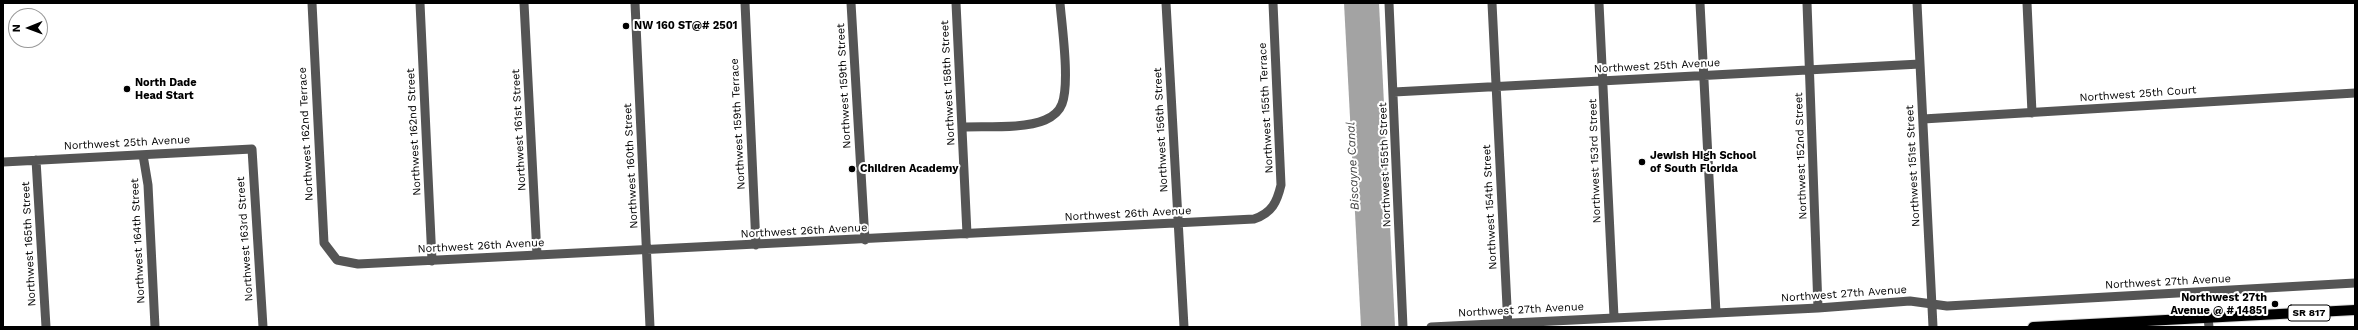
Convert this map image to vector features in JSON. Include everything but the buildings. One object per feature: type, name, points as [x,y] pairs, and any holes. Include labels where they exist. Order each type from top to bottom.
[{"type":"main road","name":"SR 817","points":[[2033,327],[2209,323],[2355,310]]},
{"type":"street","name":"Northwest 162nd Terrace","points":[[312,3],[324,243],[337,260]]},
{"type":"street","name":"Northwest 162nd Street","points":[[420,3],[432,261]]},
{"type":"street","name":"Northwest 161st Street","points":[[524,3],[537,255]]},
{"type":"street","name":"Northwest 160th Street","points":[[635,3],[650,327]]},
{"type":"street","name":"Northwest 159th Terrace","points":[[745,3],[756,245]]},
{"type":"street","name":"Northwest 159th Street","points":[[851,3],[865,240]]},
{"type":"street","name":"Northwest 158th Street","points":[[956,3],[967,234]]},
{"type":"street","points":[[962,127],[1026,124],[1044,121],[1056,114],[1062,104],[1065,89],[1060,3]]},
{"type":"street","name":"Northwest 156th Street","points":[[1166,3],[1184,327]]},
{"type":"street","name":"Northwest 155th Terrace","points":[[1271,210],[1278,200],[1281,185],[1273,3]]},
{"type":"street","name":"Northwest 155th Street","points":[[1389,3],[1403,327]]},
{"type":"street","name":"Northwest 154th Street","points":[[1492,3],[1508,325]]},
{"type":"street","name":"Northwest 153rd Street","points":[[1599,3],[1604,81],[1614,317]]},
{"type":"street","points":[[1700,3],[1702,76],[1716,313]]},
{"type":"street","name":"Northwest 152nd Street","points":[[1806,3],[1818,308]]},
{"type":"street","name":"Northwest 151st Street","points":[[1917,3],[1933,327]]},
{"type":"street","points":[[2027,3],[2032,113]]},
{"type":"street","name":"Northwest 25th Avenue","points":[[1394,92],[1920,64]]},
{"type":"street","name":"Northwest 25th Court","points":[[1923,119],[2355,93]]},
{"type":"street","name":"Northwest 25th Avenue","points":[[3,162],[252,149]]},
{"type":"street","name":"Northwest 163rd Street","points":[[252,149],[263,327]]},
{"type":"street","name":"Northwest 164th Street","points":[[143,155],[148,185],[155,327]]},
{"type":"street","name":"Northwest 165th Street","points":[[36,160],[46,327]]},
{"type":"street","name":"Northwest 26th Avenue","points":[[337,260],[358,264],[865,240],[1254,219],[1271,210]]},
{"type":"street","name":"Northwest 27th Avenue","points":[[1431,327],[1508,325],[1614,317],[1818,308],[1910,301],[1947,306],[2355,284]]},
{"type":"water","name":"Biscayne Canal","points":[[1344,3],[1379,3],[1395,327],[1361,327]]},
{"type":"place","name":"NW 160 ST@# 2501","points":[[626,26]]},
{"type":"place","name":"North Dade Head Start","points":[[127,89]]},
{"type":"place","name":"Jewish High School of South Florida","points":[[1642,162]]},
{"type":"place","name":"Children Academy","points":[[852,169]]},
{"type":"place","name":"Northwest 27th Avenue @ # 14851","points":[[2275,304]]}]
